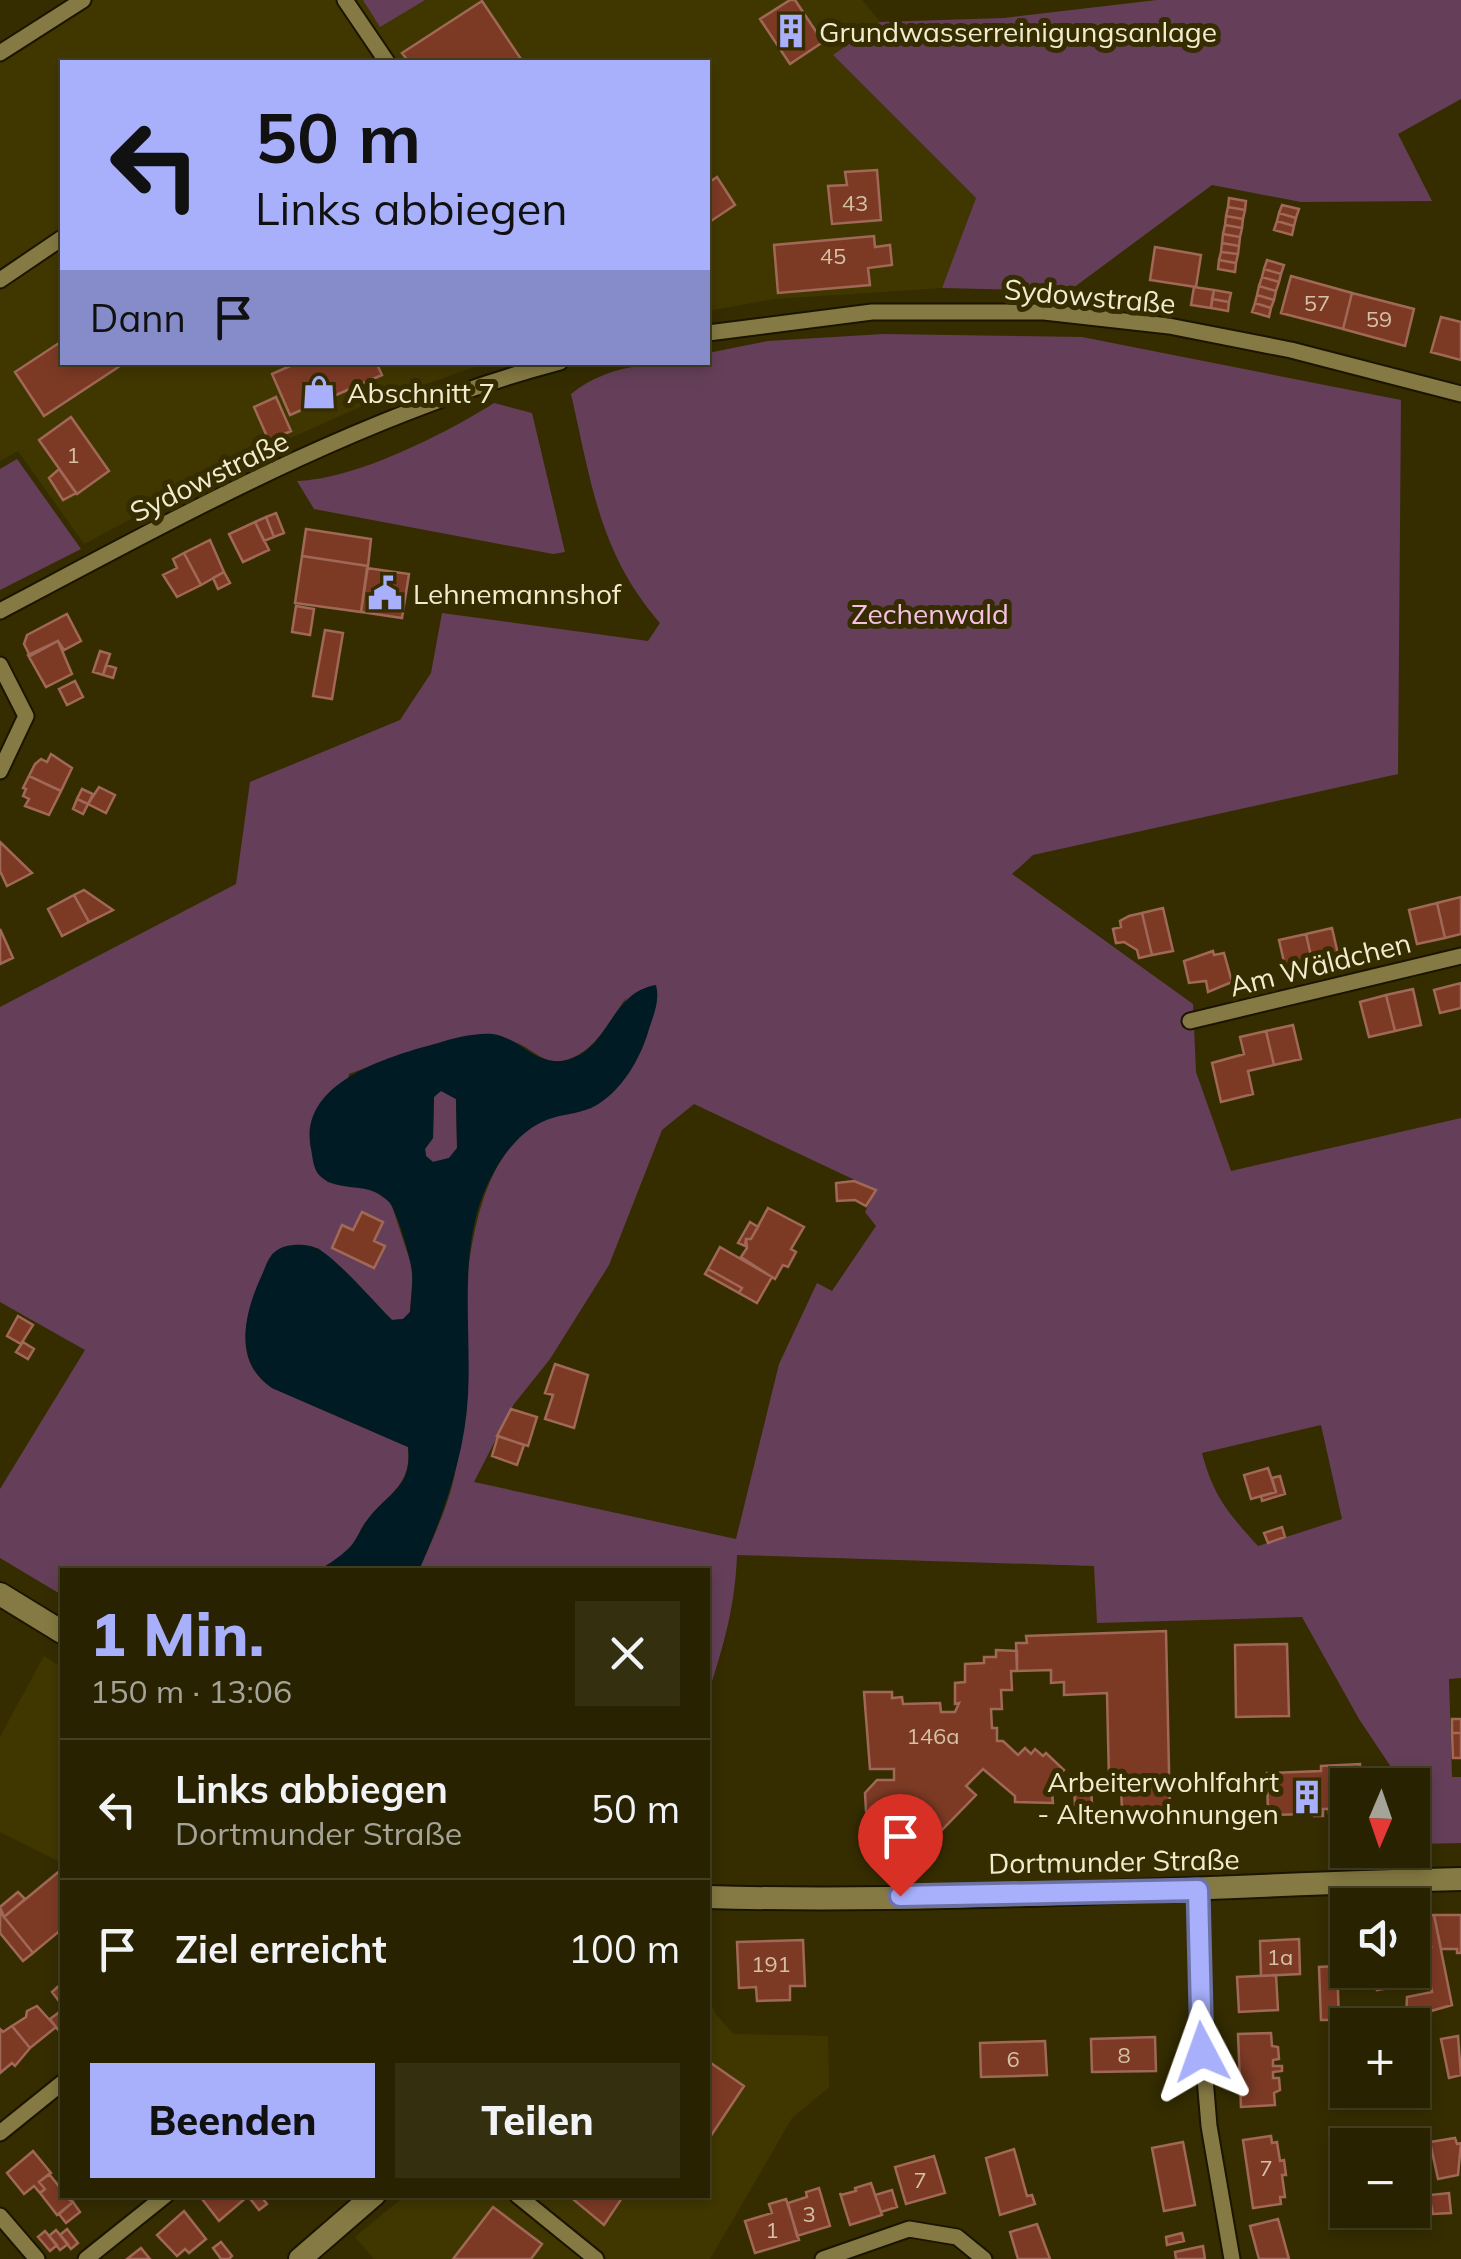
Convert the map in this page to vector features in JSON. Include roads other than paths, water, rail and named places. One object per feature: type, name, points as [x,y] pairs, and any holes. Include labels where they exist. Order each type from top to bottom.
[{"type":"main road","points":[[0,1594],[60,1631]]},
{"type":"main road","name":"Dortmunder Straße","points":[[710,1897],[788,1899],[1198,1890],[1461,1880]]},
{"type":"main road","points":[[300,2259],[371,2198]]},
{"type":"street","points":[[0,53],[83,0]]},
{"type":"street","points":[[345,0],[386,60]]},
{"type":"street","points":[[0,280],[60,239]]},
{"type":"street","name":"Sydowstraße","points":[[710,333],[872,312],[1044,312],[1169,326],[1291,350],[1461,394]]},
{"type":"street","name":"Sydowstraße","points":[[0,611],[275,470],[489,382],[549,365]]},
{"type":"street","points":[[0,665],[26,716],[0,771]]},
{"type":"street","name":"Am Wäldchen","points":[[1190,1021],[1461,956]]},
{"type":"street","points":[[1198,1890],[1199,2006],[1209,2126],[1232,2259]]},
{"type":"street","points":[[0,2133],[60,2085]]},
{"type":"street","points":[[86,2259],[162,2198]]},
{"type":"street","points":[[520,2198],[596,2259]]},
{"type":"street","points":[[0,2216],[38,2259]]},
{"type":"street","points":[[823,2259],[909,2229],[957,2237],[984,2259]]},
{"type":"water","points":[[656,985],[656,1007],[641,1051],[621,1084],[593,1107],[548,1119],[528,1131],[504,1156],[483,1196],[470,1251],[466,1418],[458,1463],[420,1568],[323,1568],[351,1546],[375,1510],[403,1481],[408,1447],[272,1388],[251,1365],[247,1351],[250,1306],[271,1256],[291,1245],[310,1246],[329,1256],[392,1320],[403,1319],[410,1312],[412,1279],[404,1236],[389,1202],[373,1191],[336,1185],[316,1170],[310,1126],[318,1106],[332,1089],[373,1065],[468,1036],[498,1035],[539,1057],[567,1060],[592,1045],[628,999]],"holes":[[[441,1091],[456,1099],[457,1148],[449,1158],[433,1162],[426,1156],[425,1149],[433,1138],[434,1097]]]},
{"type":"place","name":"Grundwasserreinigungsanlage","points":[[791,31]]},
{"type":"place","name":"Abschnitt 7","points":[[319,392]]},
{"type":"place","name":"Lehnemannshof","points":[[385,593]]},
{"type":"place","name":"Arbeiterwohlfahrt - Altenwohnungen","points":[[1307,1797]]},
{"type":"park label","name":"Zechenwald","points":[[930,613]]}]
